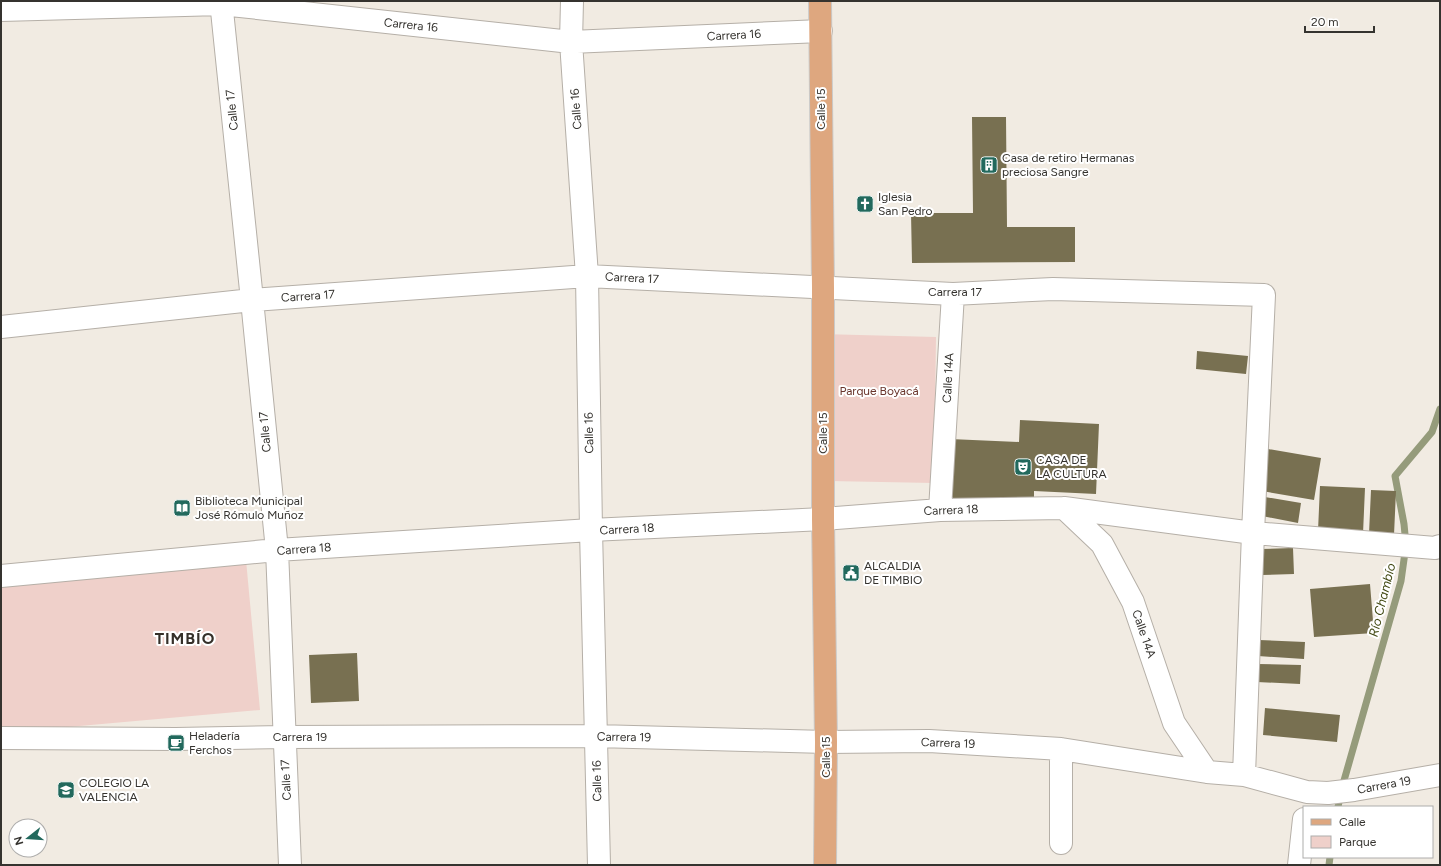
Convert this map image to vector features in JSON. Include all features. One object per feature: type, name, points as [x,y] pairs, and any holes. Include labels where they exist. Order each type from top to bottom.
[{"type":"main road","name":"Calle 15","points":[[820,1],[826,742],[825,865]]},
{"type":"street","name":"Calle 16","points":[[572,1],[571,42],[587,276],[599,865]]},
{"type":"street","name":"Carrera 16","points":[[1,10],[221,3],[571,42],[821,31]]},
{"type":"street","name":"Calle 17","points":[[221,3],[276,550],[290,865]]},
{"type":"street","name":"Carrera 17","points":[[1,327],[252,300],[587,276],[953,294],[1053,289],[1264,295],[1253,533]]},
{"type":"street","name":"Calle 14A","points":[[940,510],[953,294]]},
{"type":"street","name":"Carrera 18","points":[[1,576],[276,550],[591,530],[823,519],[940,510],[1064,508],[1253,533],[1391,545],[1438,547]]},
{"type":"street","name":"Calle 14A","points":[[1064,508],[1102,544],[1132,602],[1174,723],[1208,772]]},
{"type":"street","points":[[1244,775],[1253,533]]},
{"type":"street","name":"Carrera 19","points":[[1,738],[176,740],[284,737],[596,736],[826,742],[929,741],[1061,749],[1208,772],[1244,775],[1313,797],[1440,776]]},
{"type":"street","points":[[1061,749],[1061,844]]},
{"type":"street","points":[[1299,865],[1303,827]]},
{"type":"green space","name":"Parque Boyacá","points":[[821,334],[936,337],[934,483],[829,481]]},
{"type":"green space","points":[[246,560],[260,710],[1,733],[1,582]]},
{"type":"building","name":"Casa de retiro Hermanas preciosa Sangre","points":[[972,117],[1006,117],[1007,227],[1075,227],[1075,262],[912,263],[911,213],[973,213]]},
{"type":"building","points":[[1197,351],[1248,356],[1246,374],[1196,369]]},
{"type":"building","name":"CASA DE LA CULTURA","points":[[1020,420],[1099,424],[1096,494],[1034,491],[1034,503],[948,499],[950,439],[1019,442]]},
{"type":"building","points":[[1268,449],[1321,458],[1314,500],[1262,491]]},
{"type":"building","points":[[1320,486],[1365,488],[1363,534],[1318,531]]},
{"type":"building","points":[[1371,490],[1396,491],[1394,535],[1369,534]]},
{"type":"building","points":[[1265,497],[1301,503],[1298,523],[1262,516]]},
{"type":"building","points":[[1293,548],[1294,574],[1262,575],[1261,549]]},
{"type":"building","points":[[1370,584],[1374,633],[1314,637],[1310,589]]},
{"type":"building","points":[[1259,640],[1305,642],[1304,659],[1258,656]]},
{"type":"building","points":[[357,653],[359,701],[311,703],[309,655]]},
{"type":"building","points":[[1258,664],[1301,665],[1300,684],[1257,682]]},
{"type":"building","points":[[1265,708],[1340,715],[1337,742],[1263,735]]},
{"type":"waterway","name":"Río Chambío","points":[[1338,806],[1341,791],[1401,581],[1406,545],[1404,524],[1395,476],[1432,432],[1440,409]]},
{"type":"waterway","name":"Río Chambío","points":[[1329,865],[1330,858]]},
{"type":"place","name":"Casa de retiro Hermanas preciosa Sangre","points":[[989,165]]},
{"type":"place","name":"Iglesia San Pedro","points":[[865,204]]},
{"type":"place","name":"CASA DE LA CULTURA","points":[[1023,467]]},
{"type":"place","name":"Biblioteca Municipal José Rómulo Muñoz","points":[[182,508]]},
{"type":"place","name":"ALCALDIA DE TIMBIO","points":[[851,573]]},
{"type":"place","name":"Heladería Ferchos","points":[[176,743]]},
{"type":"place","name":"COLEGIO LA VALENCIA","points":[[66,790]]},
{"type":"district","name":"TIMBÍO","points":[[185,638]]}]
